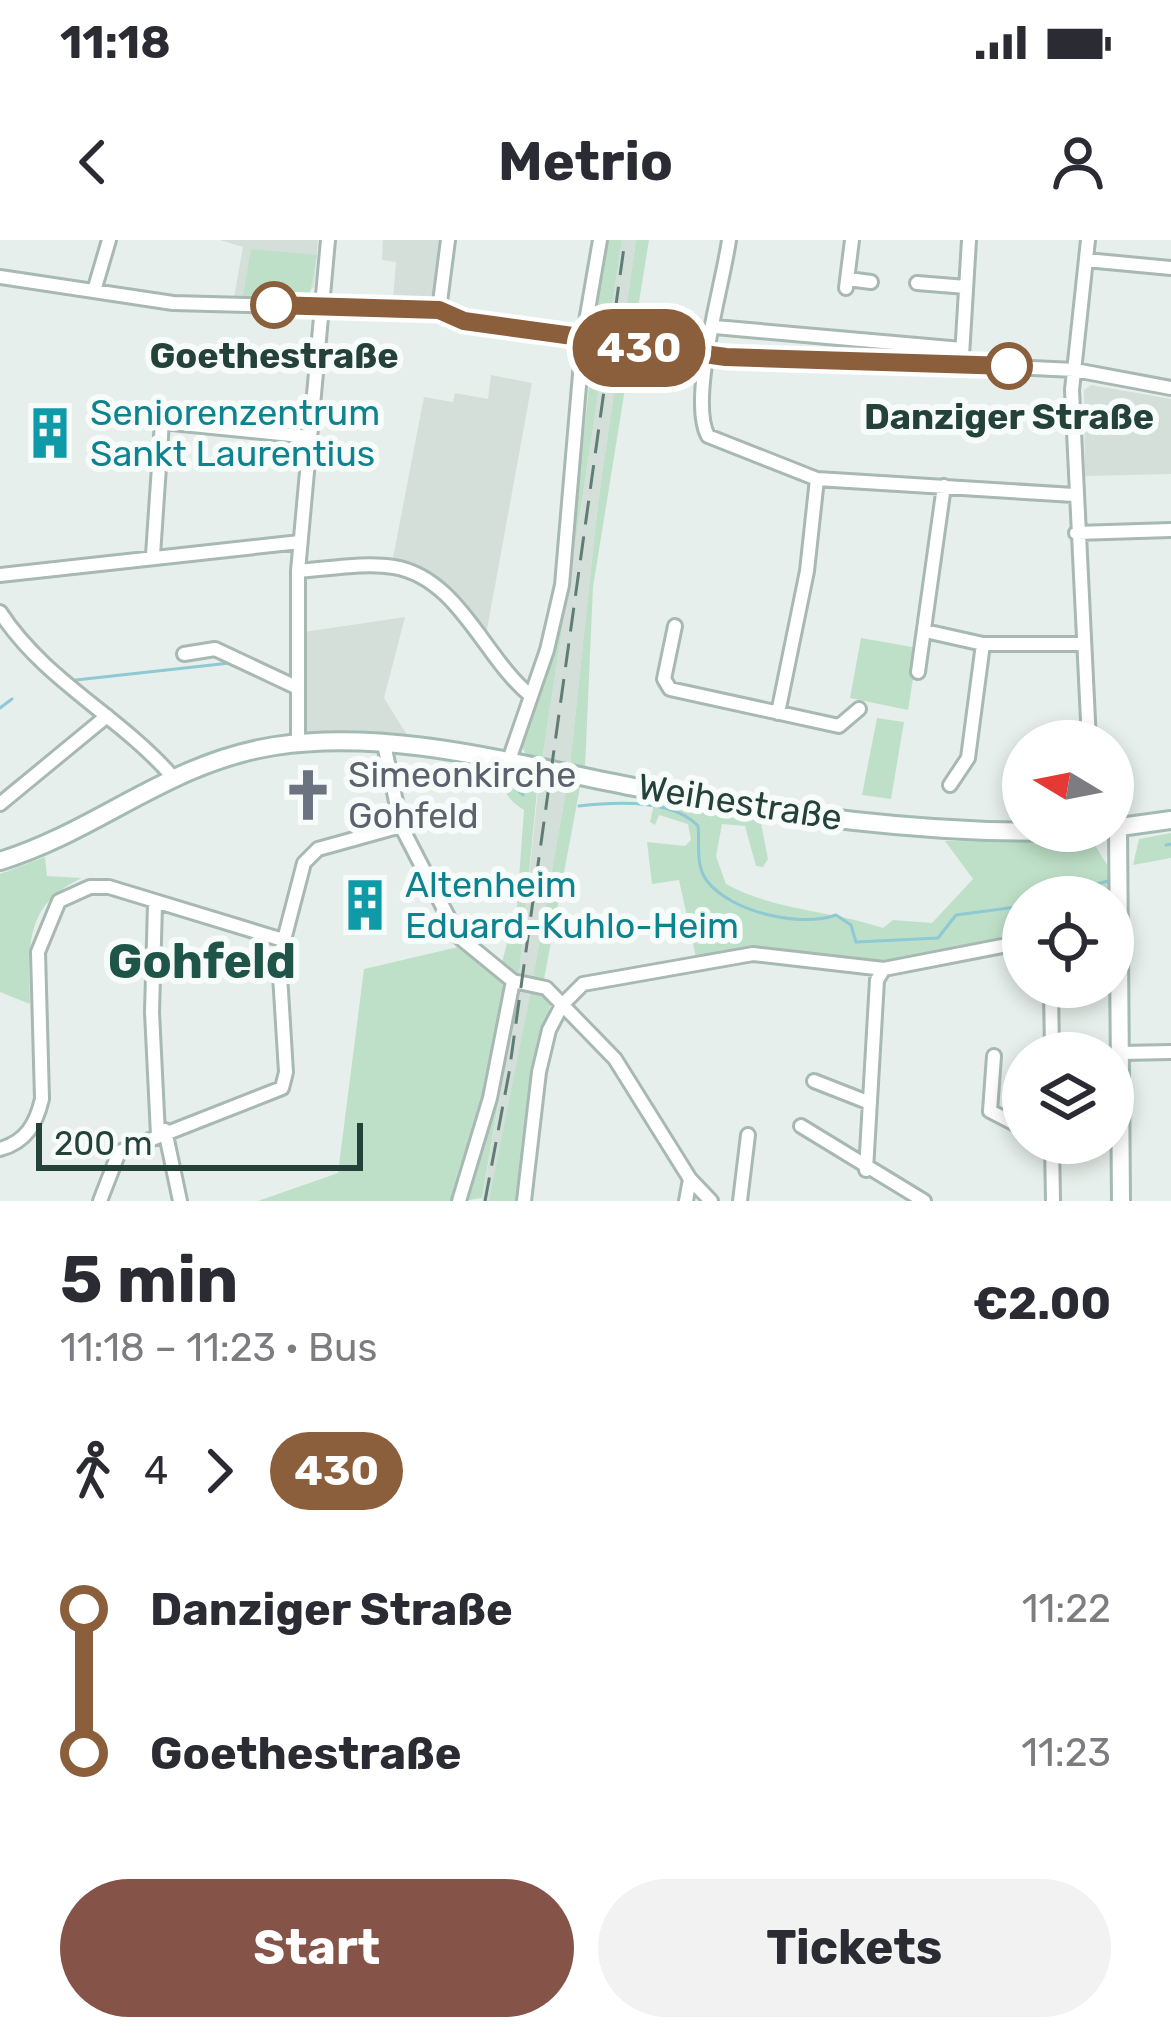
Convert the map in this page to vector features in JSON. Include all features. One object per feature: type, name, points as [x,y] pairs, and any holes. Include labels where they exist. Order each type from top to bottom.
[{"type":"main road","name":"Weihestraße","points":[[0,861],[66,836],[170,775],[245,752],[298,744],[384,744],[849,820],[1002,827]]},
{"type":"main road","points":[[1134,825],[1171,820]]},
{"type":"main road","points":[[1117,852],[1121,1032]]},
{"type":"main road","points":[[1121,1164],[1121,1201]]},
{"type":"street","points":[[94,292],[109,240]]},
{"type":"street","points":[[298,744],[298,571],[328,240]]},
{"type":"street","points":[[439,310],[448,240]]},
{"type":"street","points":[[508,763],[562,585],[583,339],[600,240]]},
{"type":"street","points":[[729,240],[709,353],[703,426],[708,436],[818,479],[1074,495]]},
{"type":"street","points":[[852,240],[847,284],[872,282]]},
{"type":"street","points":[[962,356],[969,240]]},
{"type":"street","points":[[1087,720],[1074,495],[1075,370],[1088,240]]},
{"type":"street","points":[[1086,260],[1171,268]]},
{"type":"street","points":[[0,277],[173,304],[439,310],[464,321],[485,320],[647,350],[962,356]]},
{"type":"street","points":[[917,283],[966,286]]},
{"type":"street","points":[[716,327],[1075,370],[1171,388]]},
{"type":"street","points":[[153,555],[162,422],[310,436]]},
{"type":"street","points":[[778,713],[807,571],[818,479]]},
{"type":"street","points":[[918,672],[944,486]]},
{"type":"street","points":[[1076,533],[1171,530]]},
{"type":"street","points":[[0,575],[300,542]]},
{"type":"street","points":[[298,571],[390,566],[423,577],[452,602],[530,695]]},
{"type":"street","points":[[0,612],[22,646],[141,741],[170,775]]},
{"type":"street","points":[[675,626],[664,679],[670,689],[839,726],[859,709]]},
{"type":"street","points":[[925,631],[983,644],[1081,644]]},
{"type":"street","points":[[950,785],[968,758],[983,644]]},
{"type":"street","points":[[184,654],[215,649],[296,687]]},
{"type":"street","points":[[0,803],[107,716]]},
{"type":"street","points":[[384,744],[400,826],[458,937],[513,981],[547,988],[615,1059],[690,1179],[711,1201]]},
{"type":"street","points":[[100,1201],[119,1152],[282,1088],[283,940],[308,856],[400,826]]},
{"type":"street","points":[[0,1149],[16,1145],[37,1121],[41,1100],[38,952],[58,901],[73,892],[109,887],[283,940]]},
{"type":"street","points":[[155,904],[152,1012],[162,1132],[180,1201]]},
{"type":"street","points":[[524,1201],[538,1072],[562,1005],[583,984],[753,953],[884,969],[1002,945]]},
{"type":"street","points":[[866,1170],[877,980],[884,969]]},
{"type":"street","points":[[459,1201],[490,1098],[513,981]]},
{"type":"street","points":[[1134,1053],[1171,1052]]},
{"type":"street","points":[[994,1056],[990,1111],[1002,1117]]},
{"type":"street","points":[[814,1081],[870,1103]]},
{"type":"street","points":[[801,1126],[923,1201]]},
{"type":"street","points":[[740,1201],[748,1135]]},
{"type":"street","points":[[1052,1164],[1053,1201]]},
{"type":"street","points":[[686,1201],[690,1179]]},
{"type":"shaded area","points":[[220,240],[318,240],[314,287],[304,296],[234,297],[243,247]]},
{"type":"shaded area","points":[[383,240],[440,240],[433,302],[393,300],[396,262],[382,260]]},
{"type":"shaded area","points":[[622,240],[636,240],[598,503],[570,765],[542,760]]},
{"type":"shaded area","points":[[491,375],[532,383],[486,635],[450,596],[392,563],[424,397],[453,402],[455,393],[488,399]]},
{"type":"shaded area","points":[[1091,385],[1171,399],[1171,474],[1085,476],[1084,390]]},
{"type":"shaded area","points":[[405,617],[384,698],[409,738],[303,739],[304,632]]},
{"type":"shaded area","points":[[539,780],[567,785],[533,978],[519,976]]},
{"type":"shaded area","points":[[518,988],[531,990],[489,1201],[482,1201]]},
{"type":"green space","points":[[605,240],[622,240],[542,760],[528,757],[519,743],[572,542]]},
{"type":"green space","points":[[636,240],[649,240],[593,587],[585,768],[570,765],[598,503]]},
{"type":"green space","points":[[251,249],[317,255],[310,293],[243,296]]},
{"type":"green space","points":[[861,638],[918,648],[908,710],[850,698]]},
{"type":"green space","points":[[877,718],[904,722],[891,799],[862,795]]},
{"type":"green space","points":[[506,773],[538,780],[519,976],[502,962],[517,906],[524,810],[508,795]]},
{"type":"green space","points":[[567,785],[580,787],[544,979],[533,978]]},
{"type":"green space","points":[[655,800],[760,818],[768,859],[763,867],[756,866],[745,826],[722,824],[716,856],[726,884],[764,900],[883,928],[893,920],[932,923],[973,879],[945,841],[1002,841],[1002,852],[1099,852],[1112,876],[1002,876],[1002,940],[885,966],[752,949],[697,962],[679,880],[652,884],[647,842],[685,846],[691,840],[688,824],[659,815],[655,825],[650,822]]},
{"type":"green space","points":[[1171,833],[1171,858],[1133,865],[1139,839]]},
{"type":"green space","points":[[45,857],[47,876],[82,878],[49,901],[39,915],[30,946],[30,1004],[0,992],[0,874]]},
{"type":"green space","points":[[458,947],[508,986],[486,1097],[455,1201],[258,1201],[338,1173],[364,969]]},
{"type":"green space","points":[[518,988],[482,1198],[462,1201]]},
{"type":"green space","points":[[531,990],[549,997],[550,1006],[522,1143],[520,1201],[489,1201]]},
{"type":"waterway","points":[[76,680],[230,663]]},
{"type":"waterway","points":[[0,708],[12,699]]},
{"type":"waterway","points":[[502,776],[523,795]]},
{"type":"waterway","points":[[579,806],[642,804],[673,810],[698,826],[699,862],[718,892],[749,909],[786,918],[836,915],[851,925],[856,942],[938,938],[956,915],[1002,909]]},
{"type":"waterway","points":[[1166,845],[1171,844]]},
{"type":"railway","points":[[485,1201],[509,1073],[625,240]]},
{"type":"bus line","name":"430","points":[[274,305],[439,310],[464,321],[485,320],[624,346],[671,347],[726,357],[1009,366]]},
{"type":"place","name":"Goethestraße","points":[[274,305]]},
{"type":"place","name":"Danziger Straße","points":[[1009,366]]},
{"type":"place","name":"Seniorenzentrum Sankt Laurentius","points":[[50,433]]},
{"type":"place","name":"Simeonkirche Gohfeld","points":[[308,795]]},
{"type":"place","name":"Altenheim Eduard-Kuhlo-Heim","points":[[365,905]]},
{"type":"district","name":"Gohfeld","points":[[202,961]]}]
